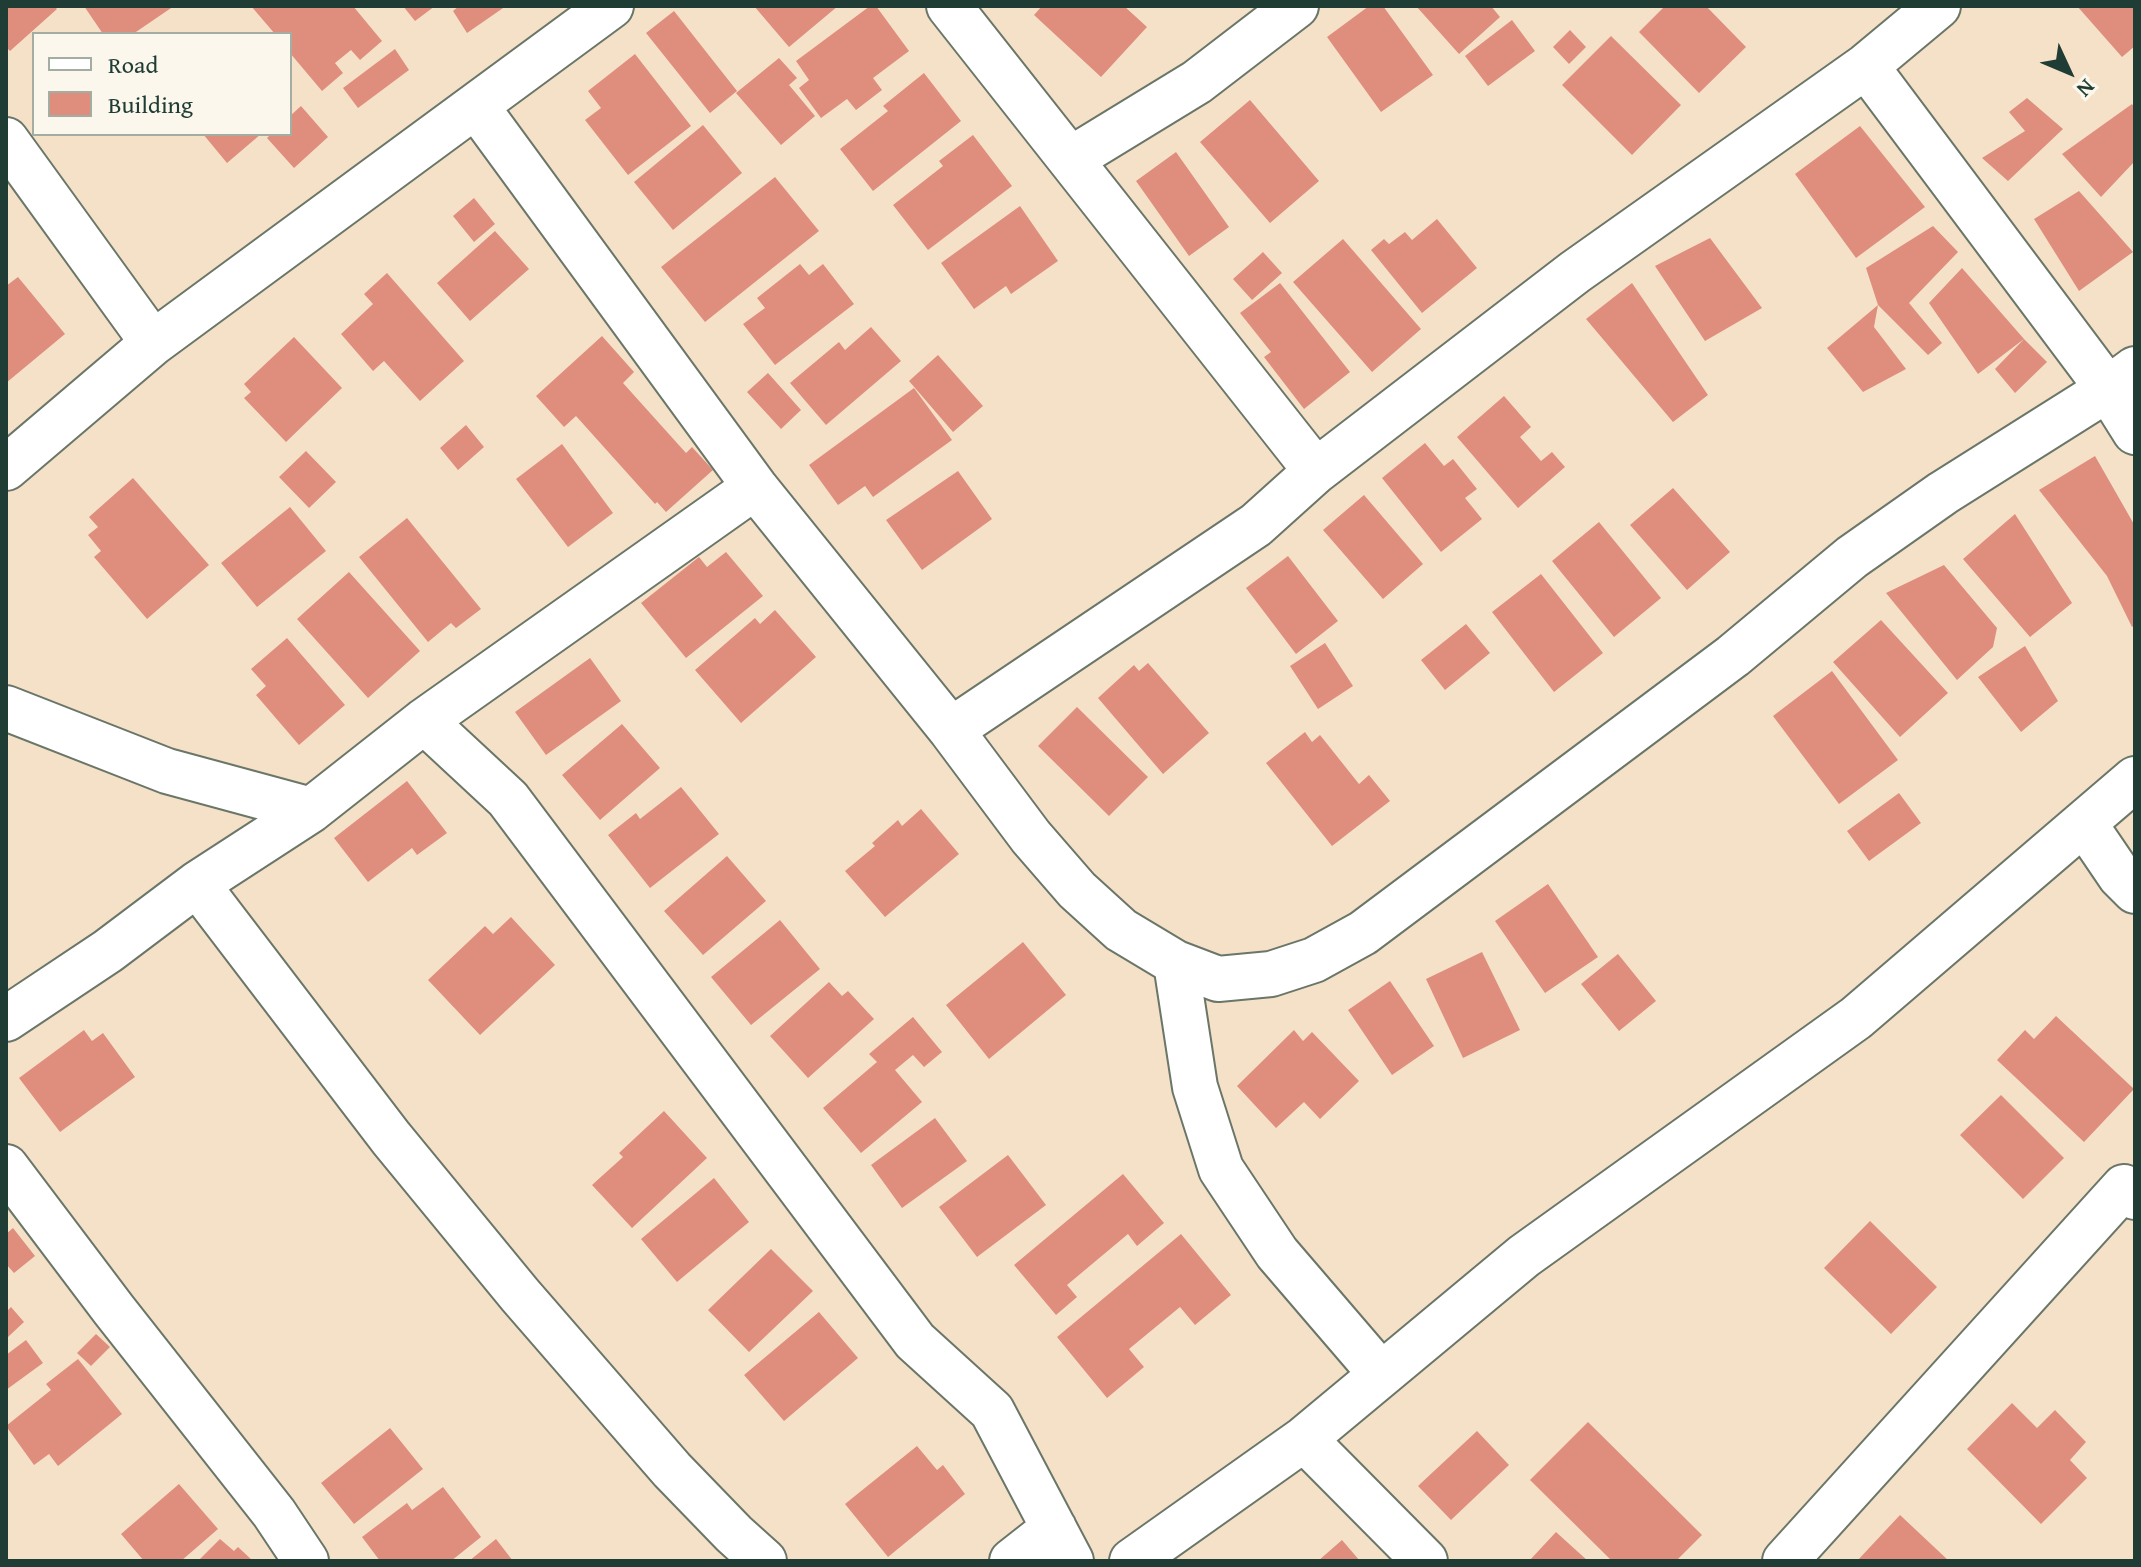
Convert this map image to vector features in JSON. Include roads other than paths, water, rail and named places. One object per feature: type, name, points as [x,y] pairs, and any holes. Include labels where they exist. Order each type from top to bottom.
[{"type":"street","points":[[6,468],[153,343],[611,6]]},
{"type":"street","points":[[949,6],[1316,471]]},
{"type":"street","points":[[1071,159],[1197,82],[1296,6]]},
{"type":"street","points":[[951,730],[1256,525],[1316,471],[1575,272],[1866,66],[1938,6]]},
{"type":"street","points":[[1866,66],[2121,379],[2135,432]]},
{"type":"street","points":[[476,106],[755,487],[951,730],[1031,837],[1077,890],[1121,930],[1176,963],[1218,979],[1271,974],[1314,960],[1363,933],[1733,656],[1852,557],[1943,493],[2121,379]]},
{"type":"street","points":[[6,140],[153,343]]},
{"type":"street","points":[[6,1019],[108,951],[197,884],[311,810],[424,721],[755,487]]},
{"type":"street","points":[[6,708],[167,771],[311,810]]},
{"type":"street","points":[[424,721],[508,799],[915,1341],[992,1411],[1063,1544],[1012,1561]]},
{"type":"street","points":[[1132,1561],[1304,1439],[1524,1256],[1856,1018],[2135,779]]},
{"type":"street","points":[[2084,823],[2120,876],[2135,891]]},
{"type":"street","points":[[197,884],[391,1138],[520,1295],[672,1470],[764,1561]]},
{"type":"street","points":[[1176,963],[1195,1087],[1221,1169],[1277,1253],[1380,1373]]},
{"type":"street","points":[[6,1167],[274,1513],[306,1561]]},
{"type":"street","points":[[1785,1561],[2124,1187],[2135,1197]]},
{"type":"street","points":[[1304,1439],[1425,1561]]}]
